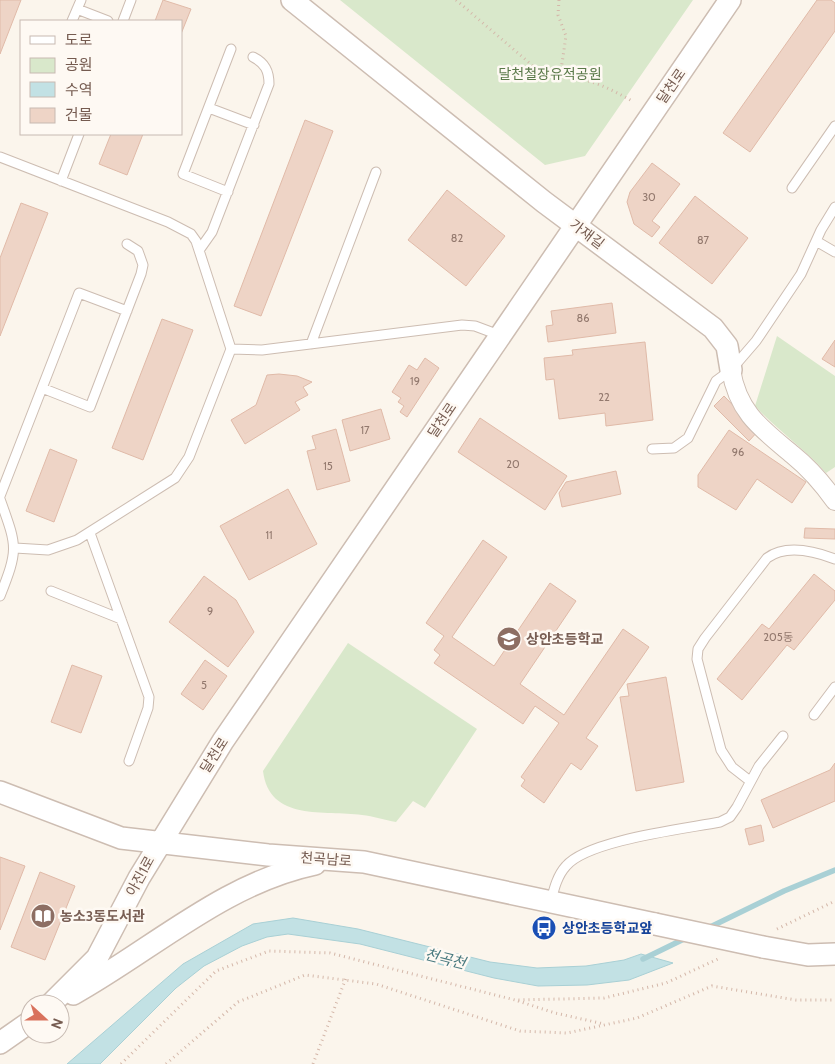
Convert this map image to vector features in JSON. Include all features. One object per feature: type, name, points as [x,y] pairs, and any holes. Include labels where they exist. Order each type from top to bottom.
[{"type":"street","name":"가재길","points":[[292,0],[575,225],[713,328],[727,346],[736,390],[747,413],[809,470],[835,501]]},
{"type":"street","name":"달천로","points":[[159,844],[223,741],[730,0]]},
{"type":"street","name":"천곡남로","points":[[0,792],[108,835],[159,844],[268,855],[338,859],[391,867],[655,924],[767,940]]},
{"type":"street","name":"아진1로","points":[[61,994],[96,958],[159,844]]},
{"type":"street","points":[[70,995],[241,890],[276,875],[338,859]]},
{"type":"street","points":[[767,940],[808,955],[835,954]]},
{"type":"street","points":[[0,1044],[20,1029]]},
{"type":"lane","points":[[72,20],[81,0]]},
{"type":"lane","points":[[123,20],[131,0]]},
{"type":"lane","points":[[77,9],[105,20]]},
{"type":"lane","points":[[228,192],[183,174],[231,49]]},
{"type":"lane","points":[[200,249],[212,232],[266,93],[269,75],[262,62],[254,57]]},
{"type":"lane","points":[[209,108],[254,125]]},
{"type":"lane","points":[[792,188],[835,126]]},
{"type":"lane","points":[[61,181],[79,135]]},
{"type":"lane","points":[[0,157],[183,229],[191,234],[200,249],[231,349],[189,457],[183,469],[169,482],[90,534],[62,547],[48,550],[15,548]]},
{"type":"lane","points":[[311,344],[376,172]]},
{"type":"lane","points":[[652,449],[674,448],[688,438],[694,430],[716,381],[731,370],[756,341],[801,274],[816,241],[835,207]]},
{"type":"lane","points":[[816,241],[835,252]]},
{"type":"lane","points":[[42,388],[90,407],[143,265],[138,251],[127,244]]},
{"type":"lane","points":[[0,596],[14,561],[15,548],[0,498],[79,293],[127,311]]},
{"type":"lane","points":[[231,349],[262,350],[462,325],[475,326],[499,335]]},
{"type":"lane","points":[[90,534],[149,697],[148,708],[128,761]]},
{"type":"lane","points":[[750,781],[732,767],[721,750],[699,672],[698,649],[756,573],[774,553],[789,550],[835,559]]},
{"type":"lane","points":[[51,591],[121,619]]},
{"type":"lane","points":[[814,715],[835,687]]},
{"type":"lane","points":[[551,902],[560,874],[577,856],[600,846],[720,822],[730,816],[737,807],[750,781],[784,736]]},
{"type":"path","points":[[456,0],[524,61],[540,72],[588,81],[632,101]]},
{"type":"path","points":[[559,0],[558,15],[566,36],[560,77]]},
{"type":"path","points":[[767,940],[835,901]]},
{"type":"path","points":[[121,1064],[216,971],[269,951],[330,953],[515,1000],[555,1013],[607,1024]]},
{"type":"path","points":[[515,1000],[604,998],[666,983],[721,958]]},
{"type":"path","points":[[166,1064],[238,1002],[305,975],[346,978],[376,984],[520,1031],[567,1033],[637,1018],[712,986],[796,1000],[835,1000]]},
{"type":"path","points":[[312,1064],[346,978]]},
{"type":"green space","name":"달천철장유적공원","points":[[340,0],[693,0],[585,156],[545,165]]},
{"type":"green space","points":[[777,336],[835,376],[835,467],[826,473],[755,406]]},
{"type":"green space","points":[[348,643],[477,729],[425,808],[413,801],[396,822],[366,816],[301,810],[287,806],[276,799],[267,787],[263,771]]},
{"type":"water","name":"천곡천","points":[[293,918],[358,929],[490,962],[537,968],[586,966],[624,960],[641,954],[673,963],[629,980],[587,985],[538,986],[494,978],[360,944],[288,934],[267,937],[242,946],[204,966],[176,988],[100,1064],[67,1064],[183,964],[253,924]]},
{"type":"building","points":[[0,0],[21,0],[0,54]]},
{"type":"building","points":[[163,0],[191,9],[182,32],[182,20],[155,20]]},
{"type":"building","points":[[817,0],[831,0],[835,3],[835,31],[750,152],[723,133]]},
{"type":"building","points":[[305,120],[333,131],[261,316],[234,306]]},
{"type":"building","points":[[111,135],[143,135],[127,175],[99,164]]},
{"type":"building","points":[[652,163],[680,184],[652,221],[660,227],[652,237],[634,224],[627,202],[630,192]]},
{"type":"building","points":[[447,190],[505,236],[466,286],[408,240]]},
{"type":"building","points":[[695,196],[748,238],[712,284],[659,243]]},
{"type":"building","points":[[21,203],[48,213],[0,336],[0,258]]},
{"type":"building","points":[[612,303],[616,333],[548,342],[546,326],[553,325],[551,311]]},
{"type":"building","points":[[162,319],[193,330],[143,460],[112,448]]},
{"type":"building","points":[[835,340],[835,367],[822,359]]},
{"type":"building","points":[[645,342],[653,420],[606,426],[605,413],[559,419],[554,379],[546,380],[544,358],[573,355],[572,350]]},
{"type":"building","points":[[425,358],[439,368],[407,417],[400,412],[404,406],[398,402],[401,398],[392,392],[409,365],[417,370]]},
{"type":"building","points":[[267,375],[297,376],[312,382],[303,387],[308,395],[295,402],[300,410],[245,444],[231,420],[256,405]]},
{"type":"building","points":[[724,396],[758,431],[749,441],[714,406]]},
{"type":"building","points":[[381,409],[390,439],[350,451],[342,420]]},
{"type":"building","points":[[480,418],[567,476],[545,510],[458,452]]},
{"type":"building","points":[[336,429],[350,481],[317,490],[307,451],[316,449],[312,436]]},
{"type":"building","points":[[729,430],[806,482],[792,503],[757,479],[736,510],[698,487],[698,475]]},
{"type":"building","points":[[50,449],[77,460],[54,522],[26,511]]},
{"type":"building","points":[[616,471],[621,494],[562,507],[559,493],[566,482]]},
{"type":"building","points":[[288,489],[317,544],[249,580],[220,526]]},
{"type":"building","points":[[805,528],[835,529],[835,539],[804,538]]},
{"type":"building","points":[[483,540],[507,557],[452,637],[494,666],[550,583],[576,601],[520,684],[564,715],[623,629],[649,647],[586,738],[598,746],[581,770],[571,763],[544,803],[521,786],[525,780],[521,777],[559,723],[535,706],[523,724],[434,663],[440,655],[434,650],[444,636],[426,623]]},
{"type":"building","points":[[814,574],[835,591],[835,600],[794,650],[787,645],[742,700],[717,679],[762,624],[769,629]]},
{"type":"building","points":[[204,576],[236,600],[254,632],[228,667],[169,622]]},
{"type":"building","points":[[205,660],[227,676],[203,710],[181,694]]},
{"type":"building","points":[[72,665],[102,676],[81,733],[51,722]]},
{"type":"building","points":[[666,677],[684,782],[636,791],[620,697],[629,696],[627,684]]},
{"type":"building","points":[[835,763],[835,801],[773,828],[761,800],[830,770]]},
{"type":"building","points":[[761,825],[764,841],[749,845],[745,829]]},
{"type":"building","points":[[0,857],[25,866],[0,930]]},
{"type":"building","name":"농소3동도서관","points":[[40,872],[75,886],[45,960],[11,947]]},
{"type":"waterway","name":"천곡천","points":[[706,929],[784,891],[835,870]]},
{"type":"waterway","name":"천곡천","points":[[643,959],[686,938]]},
{"type":"place","name":"상안초등학교","points":[[509,639]]},
{"type":"place","name":"농소3동도서관","points":[[43,916]]},
{"type":"place","name":"상안초등학교앞","points":[[544,928]]}]
